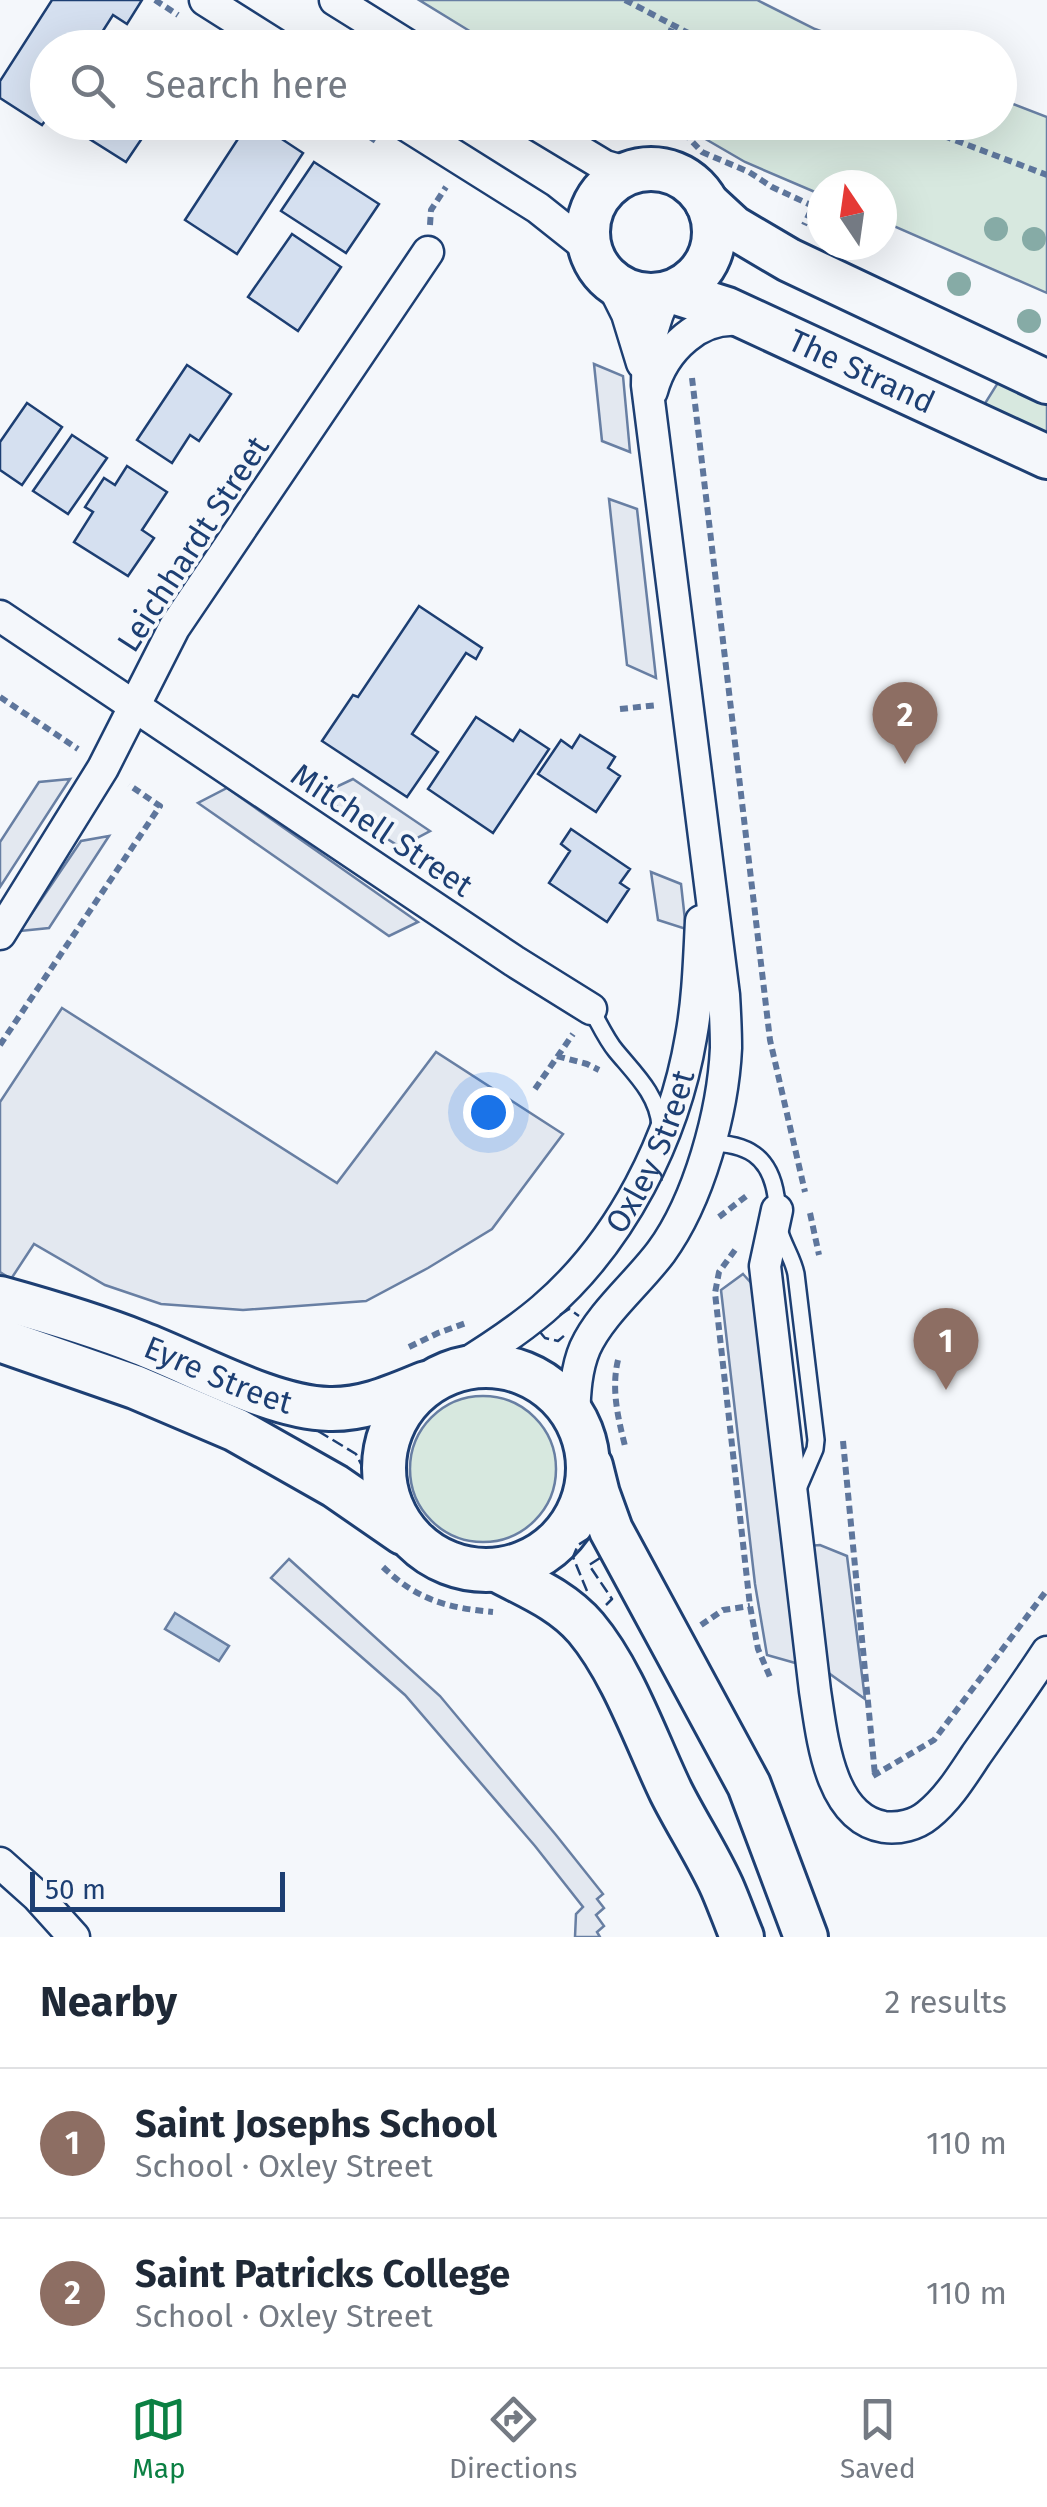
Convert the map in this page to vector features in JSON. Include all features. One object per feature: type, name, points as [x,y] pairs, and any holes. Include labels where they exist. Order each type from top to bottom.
[{"type":"main road","points":[[707,202],[714,223],[713,244],[706,265],[692,281],[670,293],[652,296],[636,294],[602,270],[588,240],[589,218],[596,199],[610,184],[629,173],[665,170],[682,176],[697,188],[733,227],[789,260],[1047,382]]},
{"type":"main road","name":"The Strand","points":[[670,293],[715,304],[1047,457]]},
{"type":"main road","name":"Eyre Street","points":[[0,1298],[136,1341],[263,1394],[308,1408],[333,1409],[383,1401],[448,1374]]},
{"type":"main road","name":"Eyre Street","points":[[0,1340],[136,1387],[236,1430],[335,1486],[412,1540]]},
{"type":"main road","points":[[488,1366],[522,1372],[552,1390],[596,1441],[584,1498],[568,1529],[542,1554],[520,1565],[497,1570],[460,1567],[426,1551],[400,1524],[385,1488],[384,1450],[398,1414],[425,1386],[448,1374],[488,1366]]},
{"type":"main road","name":"Oxley Street","points":[[596,1441],[598,1494],[611,1530],[749,1785],[806,1937]]},
{"type":"main road","points":[[497,1570],[566,1608],[599,1645],[721,1886],[742,1937]]},
{"type":"street","points":[[205,0],[252,30]]},
{"type":"street","points":[[335,0],[383,30]]},
{"type":"street","points":[[430,140],[538,208],[582,242],[602,270]]},
{"type":"street","points":[[562,140],[605,166],[629,173]]},
{"type":"street","name":"Leichhardt Street","points":[[0,934],[103,768],[174,628],[428,252]]},
{"type":"street","name":"Oxley Street","points":[[602,270],[627,314],[648,393]]},
{"type":"street","name":"Oxley Street","points":[[596,1441],[578,1376],[586,1345],[668,1240],[688,1202],[708,1143],[723,1077],[724,995],[648,393],[648,347],[656,318],[670,293]]},
{"type":"street","points":[[648,393],[674,348],[693,333],[720,320],[762,326]]},
{"type":"street","name":"Mitchell Street","points":[[0,616],[592,1009]]},
{"type":"street","name":"Oxley Street","points":[[448,1374],[512,1334],[563,1289],[609,1236],[656,1150],[676,1100],[691,1039],[706,858]]},
{"type":"street","points":[[638,1186],[668,1158],[708,1143]]},
{"type":"street","points":[[767,1205],[765,1266],[815,1691],[822,1737],[850,1810],[869,1823],[894,1828],[919,1821],[954,1787],[1047,1652]]},
{"type":"street","points":[[0,1863],[74,1937]]},
{"type":"lane","name":"Mitchell Street","points":[[592,1009],[614,1049],[649,1092],[660,1119],[656,1150]]},
{"type":"lane","points":[[708,1143],[733,1144],[759,1157],[772,1179],[767,1205],[794,1266],[816,1440],[793,1500]]},
{"type":"path","points":[[625,0],[683,30]]},
{"type":"path","points":[[672,30],[674,25]]},
{"type":"path","points":[[953,140],[1047,176]]},
{"type":"path","points":[[693,370],[691,382],[770,1040],[820,1260]]},
{"type":"path","points":[[535,1088],[592,1009]]},
{"type":"path","points":[[558,1056],[604,1073]]},
{"type":"path","points":[[772,1179],[800,1172]]},
{"type":"path","points":[[716,1220],[754,1190],[767,1205]]},
{"type":"path","points":[[743,1240],[719,1272],[715,1294],[750,1606],[758,1649],[770,1677]]},
{"type":"path","points":[[405,1349],[474,1320]]},
{"type":"path","points":[[596,1441],[616,1406],[614,1382],[622,1349]]},
{"type":"path","points":[[842,1438],[875,1775]]},
{"type":"path","points":[[371,1556],[396,1580],[441,1605],[505,1616]]},
{"type":"path","points":[[840,1791],[934,1740],[1047,1590]]},
{"type":"path","points":[[692,1610],[700,1626],[722,1610],[750,1606]]},
{"type":"shaded area","points":[[419,0],[757,0],[818,30],[468,30]]},
{"type":"shaded area","points":[[1017,106],[1047,117],[1047,293],[897,228],[897,170],[807,170],[807,189],[745,162],[707,140],[1017,140]]},
{"type":"shaded area","points":[[594,364],[623,376],[630,452],[602,441]]},
{"type":"shaded area","points":[[999,381],[1047,404],[1047,439],[984,405]]},
{"type":"shaded area","points":[[609,499],[637,509],[656,678],[627,665]]},
{"type":"shaded area","points":[[70,779],[0,887],[0,842],[39,782]]},
{"type":"shaded area","points":[[353,779],[430,831],[400,847],[319,795]]},
{"type":"shaded area","points":[[227,788],[418,922],[389,936],[198,803]]},
{"type":"shaded area","points":[[109,836],[49,928],[20,931],[81,841]]},
{"type":"shaded area","points":[[651,872],[681,884],[686,929],[658,920]]},
{"type":"shaded area","points":[[62,1008],[337,1183],[436,1052],[563,1134],[492,1229],[366,1301],[243,1310],[161,1304],[105,1285],[34,1244],[11,1279],[0,1272],[0,1102]]},
{"type":"shaded area","points":[[743,1274],[752,1284],[783,1548],[820,1545],[847,1556],[865,1699],[827,1672],[767,1655],[755,1584],[721,1290]]},
{"type":"shaded area","points":[[483,1396],[511,1402],[534,1418],[550,1441],[556,1469],[550,1497],[534,1520],[511,1536],[483,1542],[455,1536],[432,1520],[416,1497],[410,1469],[416,1441],[432,1418],[455,1402]]},
{"type":"shaded area","points":[[289,1559],[440,1696],[556,1835],[603,1894],[597,1899],[604,1908],[596,1915],[604,1926],[597,1932],[600,1937],[575,1937],[576,1914],[583,1907],[405,1695],[271,1578]]},
{"type":"water","points":[[175,1613],[229,1646],[219,1661],[165,1629]]},
{"type":"building","points":[[52,0],[142,0],[127,24],[113,15],[103,30],[33,30]]},
{"type":"building","points":[[30,34],[30,117],[0,98],[0,81]]},
{"type":"building","points":[[91,140],[141,140],[126,162]]},
{"type":"building","points":[[237,140],[283,140],[303,153],[237,254],[185,220]]},
{"type":"building","points":[[314,162],[379,204],[346,253],[281,211]]},
{"type":"building","points":[[292,234],[341,267],[298,331],[248,297]]},
{"type":"building","points":[[187,365],[231,394],[199,441],[190,435],[172,463],[137,440]]},
{"type":"building","points":[[27,403],[62,427],[22,485],[0,470],[0,442]]},
{"type":"building","points":[[72,435],[107,458],[68,514],[33,491]]},
{"type":"building","points":[[127,466],[167,492],[142,530],[154,538],[128,576],[74,542],[93,512],[85,507],[104,478],[115,485]]},
{"type":"building","points":[[419,606],[482,648],[476,659],[466,653],[412,734],[438,752],[407,797],[322,741],[353,695],[358,697]]},
{"type":"building","points":[[476,717],[513,741],[520,730],[549,749],[493,833],[428,789]]},
{"type":"building","points":[[580,735],[615,757],[608,768],[620,776],[596,812],[538,774],[561,740],[572,748]]},
{"type":"building","points":[[571,829],[630,869],[620,883],[629,889],[607,922],[549,883],[570,851],[561,844]]},
{"type":"fence","points":[[560,1315],[569,1309],[579,1316]]},
{"type":"fence","points":[[540,1332],[545,1338],[558,1341],[566,1334]]},
{"type":"fence","points":[[318,1431],[356,1454],[362,1466]]},
{"type":"fence","points":[[587,1591],[573,1557],[578,1545],[589,1538]]},
{"type":"fence","points":[[600,1558],[589,1565],[612,1599],[606,1605]]},
{"type":"place","name":"Saint Patricks College","points":[[905,764]]},
{"type":"place","name":"Saint Josephs School","points":[[946,1390]]}]
